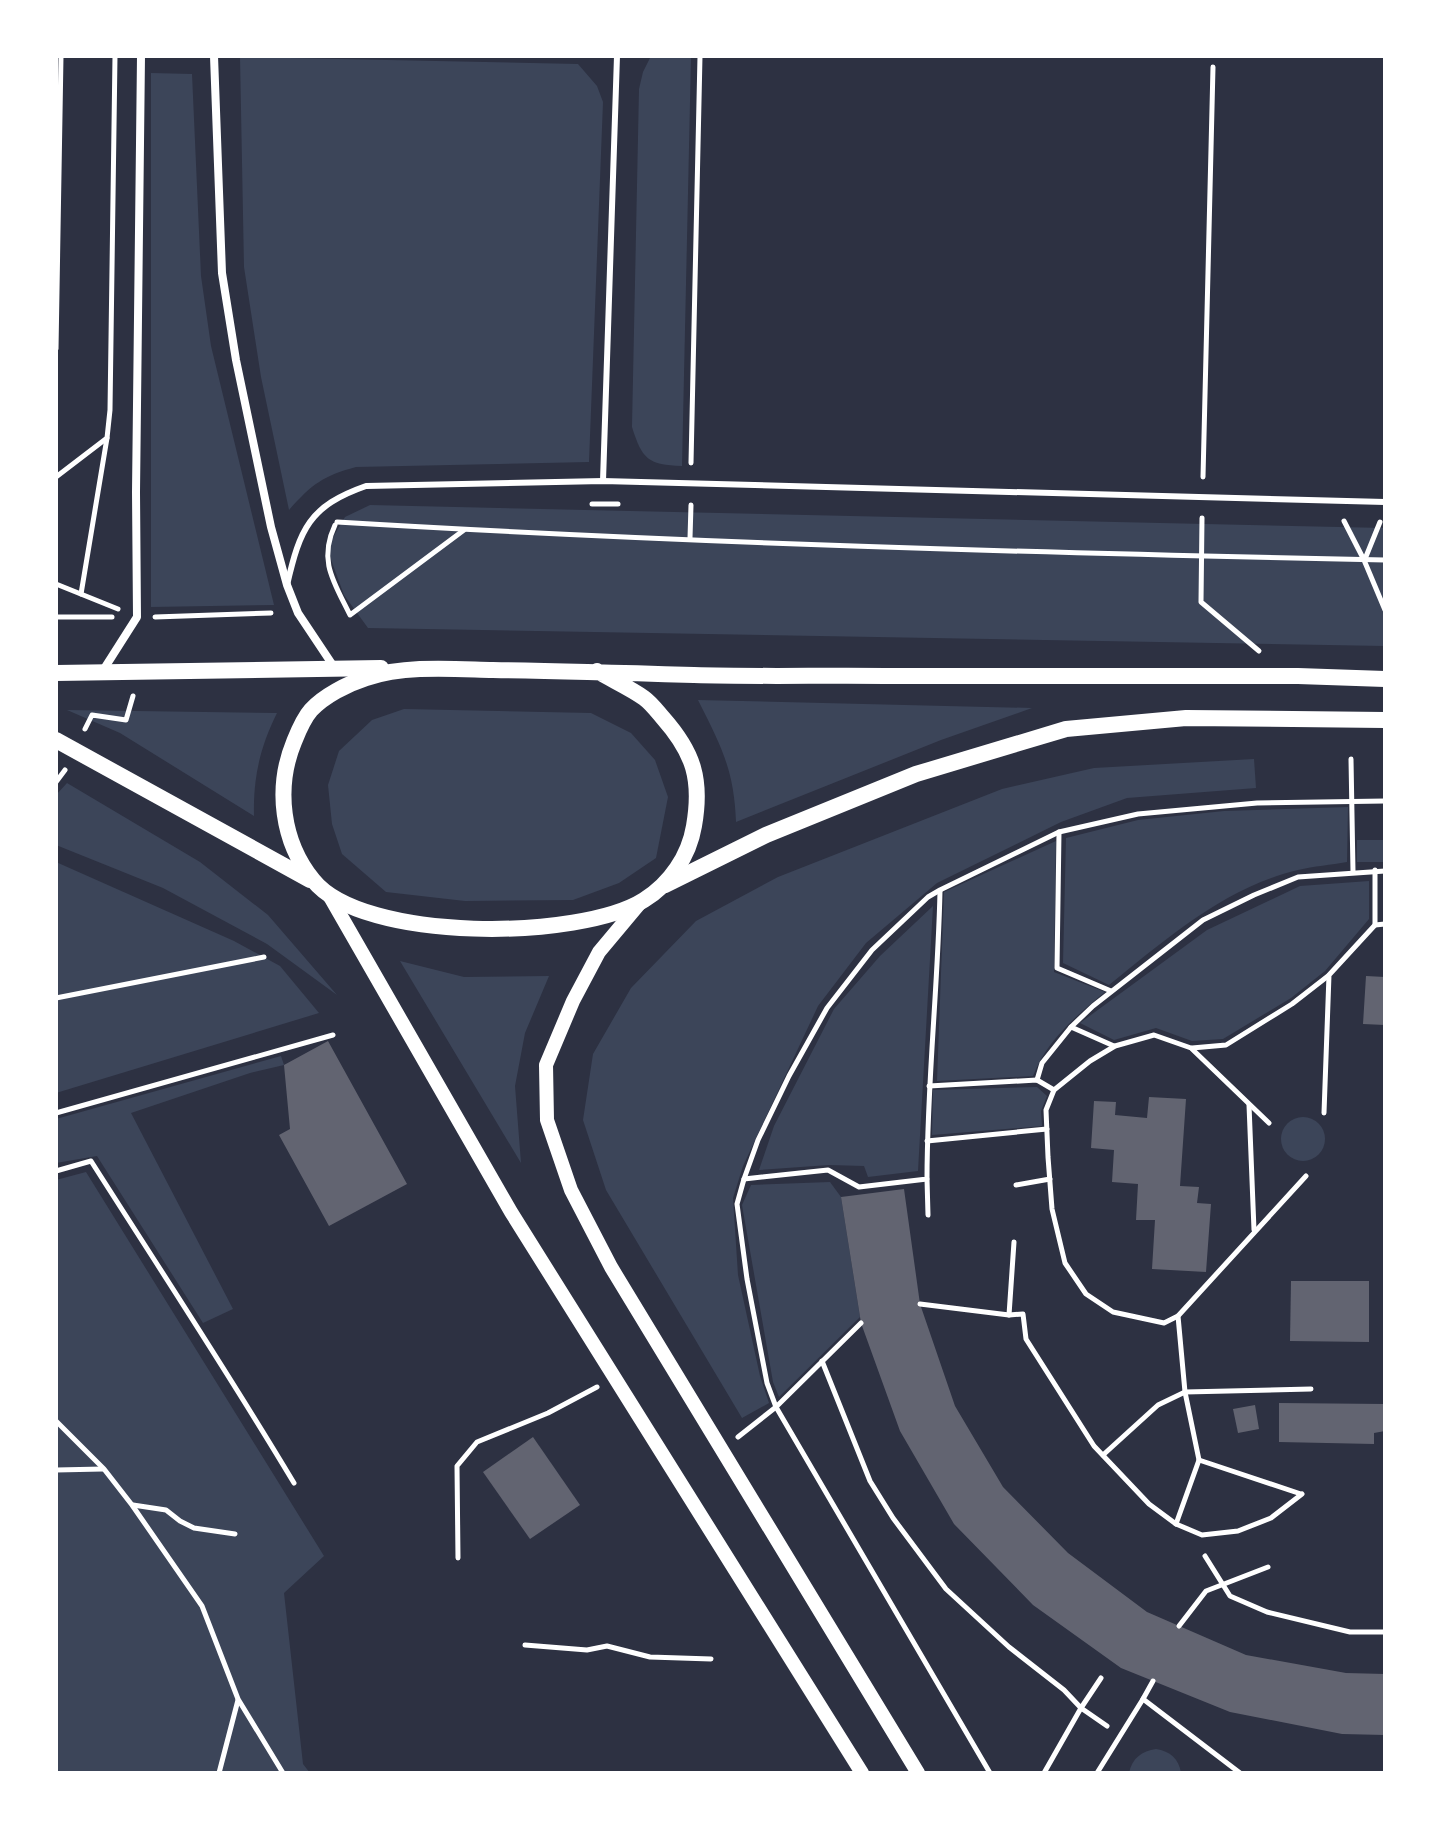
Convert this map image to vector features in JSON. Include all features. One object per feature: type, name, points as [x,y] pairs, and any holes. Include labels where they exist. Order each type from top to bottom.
[{"type":"main road","points":[[56,673],[334,667],[714,675],[1298,676],[1385,679]]},
{"type":"main road","points":[[314,882],[294,851],[285,820],[287,759],[299,729],[310,711],[335,691],[367,677],[422,669]]},
{"type":"main road","points":[[597,671],[647,700],[678,736],[696,770],[698,802],[691,845],[664,886]]},
{"type":"main road","points":[[56,740],[314,882],[329,895],[389,920],[443,928],[517,929],[564,924],[640,903],[664,886],[766,835],[916,774],[1066,729],[1186,718],[1385,720]]},
{"type":"street","points":[[102,672],[137,617],[141,56]]},
{"type":"street","points":[[214,56],[222,273],[256,461],[287,585],[298,613],[334,667]]},
{"type":"street","points":[[329,895],[511,1212],[862,1773]]},
{"type":"street","points":[[640,903],[599,952],[573,1001],[546,1065],[547,1120],[571,1190],[611,1267],[918,1773]]},
{"type":"lane","points":[[603,481],[617,56]]},
{"type":"lane","points":[[287,585],[297,544],[312,518],[338,496],[366,486],[603,481],[1385,502]]},
{"type":"path","points":[[56,349],[61,56]]},
{"type":"path","points":[[81,594],[110,410],[115,56]]},
{"type":"path","points":[[691,463],[700,56]]},
{"type":"path","points":[[1203,477],[1213,67]]},
{"type":"path","points":[[56,477],[107,438]]},
{"type":"path","points":[[585,503],[630,504]]},
{"type":"path","points":[[676,504],[707,505]]},
{"type":"path","points":[[690,538],[691,505]]},
{"type":"path","points":[[346,512],[336,522],[326,552],[328,566],[350,615],[464,530]]},
{"type":"path","points":[[1186,517],[1218,518]]},
{"type":"path","points":[[1202,518],[1201,602],[1259,651]]},
{"type":"path","points":[[1356,521],[1344,521],[1385,610]]},
{"type":"path","points":[[336,522],[464,530],[1202,558],[1385,560]]},
{"type":"path","points":[[1364,560],[1383,522],[1368,522]]},
{"type":"path","points":[[56,584],[137,617]]},
{"type":"path","points":[[152,627],[155,616],[271,613]]},
{"type":"path","points":[[56,617],[137,617]]},
{"type":"path","points":[[56,782],[63,775],[92,715],[126,720],[140,671]]},
{"type":"path","points":[[1351,759],[1353,871]]},
{"type":"path","points":[[990,1773],[776,1407],[767,1383],[747,1279],[737,1204],[758,1140],[827,1008],[872,950],[928,897],[940,890],[1059,832],[1138,814],[1257,803],[1385,801]]},
{"type":"path","points":[[1059,832],[1057,968],[1111,991]]},
{"type":"path","points":[[1375,870],[1375,925]]},
{"type":"path","points":[[1037,1080],[1042,1063],[1071,1027],[1111,991],[1203,920],[1298,877],[1385,871]]},
{"type":"path","points":[[928,1215],[929,1086],[933,1061],[940,890]]},
{"type":"path","points":[[1306,1176],[1178,1316],[1164,1323],[1133,1318],[1113,1312],[1086,1294],[1065,1263],[1052,1209],[1046,1110],[1054,1090],[1090,1061],[1115,1046],[1154,1035],[1191,1048],[1226,1045],[1292,1004],[1329,975],[1375,925],[1385,924]]},
{"type":"path","points":[[56,998],[264,957]]},
{"type":"path","points":[[1324,1113],[1329,975]]},
{"type":"path","points":[[1071,1027],[1115,1046]]},
{"type":"path","points":[[56,1113],[333,1035]]},
{"type":"path","points":[[1191,1048],[1269,1123]]},
{"type":"path","points":[[929,1086],[1037,1080],[1054,1090]]},
{"type":"path","points":[[1249,1104],[1254,1231]]},
{"type":"path","points":[[927,1141],[1047,1129]]},
{"type":"path","points":[[56,1171],[91,1161],[184,1309],[228,1372],[294,1483]]},
{"type":"path","points":[[744,1179],[828,1170],[859,1187],[927,1179]]},
{"type":"path","points":[[1016,1185],[1050,1179]]},
{"type":"path","points":[[1009,1315],[1014,1242]]},
{"type":"path","points":[[920,1304],[1023,1314],[1026,1339],[1094,1446],[1149,1504],[1176,1524],[1202,1535],[1238,1531],[1271,1518],[1302,1494],[1199,1460]]},
{"type":"path","points":[[1176,1524],[1199,1460],[1185,1392],[1178,1316]]},
{"type":"path","points":[[722,1450],[776,1407],[861,1323]]},
{"type":"path","points":[[822,1361],[870,1481],[893,1518],[946,1589],[1009,1647],[1107,1726]]},
{"type":"path","points":[[458,1558],[457,1466],[477,1442],[548,1413],[615,1378]]},
{"type":"path","points":[[1103,1455],[1158,1405],[1185,1392],[1311,1389]]},
{"type":"path","points":[[56,1421],[104,1469],[202,1606],[238,1699],[283,1773]]},
{"type":"path","points":[[56,1470],[104,1469]]},
{"type":"path","points":[[132,1505],[166,1510],[194,1528],[235,1534]]},
{"type":"path","points":[[1205,1556],[1230,1596],[1267,1612],[1350,1632],[1385,1632]]},
{"type":"path","points":[[1179,1626],[1206,1591],[1268,1567]]},
{"type":"path","points":[[525,1645],[587,1650],[607,1646],[650,1657],[711,1659]]},
{"type":"path","points":[[1044,1773],[1101,1678]]},
{"type":"path","points":[[1097,1773],[1153,1681]]},
{"type":"path","points":[[219,1773],[238,1699]]},
{"type":"path","points":[[1143,1699],[1240,1773]]},
{"type":"shaded area","points":[[651,56],[691,56],[682,466],[661,464],[648,458],[639,446],[632,427],[639,89]]},
{"type":"shaded area","points":[[240,57],[578,64],[597,86],[603,102],[589,462],[356,467],[319,482],[289,510],[261,377],[244,267]]},
{"type":"shaded area","points":[[151,73],[192,74],[201,276],[211,346],[274,605],[151,607]]},
{"type":"shaded area","points":[[370,505],[1385,528],[1385,646],[368,628],[344,595],[329,554],[332,539],[345,517]]},
{"type":"shaded area","points":[[698,700],[1032,708],[941,740],[736,822],[725,758]]},
{"type":"shaded area","points":[[404,709],[591,713],[631,733],[655,760],[668,797],[656,858],[619,883],[573,900],[465,901],[386,892],[342,854],[332,824],[328,785],[339,751],[372,720]]},
{"type":"shaded area","points":[[67,710],[277,713],[259,763],[254,816],[120,733]]},
{"type":"shaded area","points":[[1254,759],[1256,788],[1127,798],[1061,822],[937,883],[866,943],[818,1006],[743,1166],[733,1198],[738,1275],[769,1403],[742,1418],[606,1190],[583,1120],[593,1054],[631,988],[696,921],[778,877],[1002,789],[1094,768]]},
{"type":"shaded area","points":[[67,783],[200,862],[268,915],[337,995],[267,944],[163,888],[56,845],[56,795]]},
{"type":"shaded area","points":[[1348,807],[1347,862],[1298,870],[1246,889],[1198,917],[1109,985],[1063,963],[1066,838],[1138,820],[1224,811]]},
{"type":"shaded area","points":[[1357,840],[1385,840],[1385,862],[1357,862]]},
{"type":"shaded area","points":[[1056,841],[1054,972],[1105,992],[1054,1040],[1033,1076],[937,1081],[944,892]]},
{"type":"shaded area","points":[[56,862],[234,941],[280,966],[319,1013],[56,1093]]},
{"type":"shaded area","points":[[1369,881],[1369,919],[1325,971],[1291,998],[1223,1039],[1192,1041],[1156,1028],[1114,1040],[1080,1023],[1207,930],[1300,886]]},
{"type":"shaded area","points":[[933,906],[918,1171],[868,1177],[864,1166],[759,1170],[774,1126],[834,1009],[880,956]]},
{"type":"shaded area","points":[[400,961],[464,977],[549,976],[525,1033],[515,1086],[521,1163]]},
{"type":"shaded area","points":[[281,1056],[284,1065],[250,1073],[131,1113],[233,1309],[203,1323],[97,1156],[56,1163],[56,1119]]},
{"type":"shaded area","points":[[1037,1087],[1047,1096],[1041,1111],[1042,1126],[932,1135],[933,1090]]},
{"type":"shaded area","points":[[1303,1117],[1318,1124],[1325,1139],[1318,1154],[1303,1161],[1288,1154],[1281,1139],[1288,1124]]},
{"type":"shaded area","points":[[86,1172],[324,1556],[284,1593],[303,1764],[310,1773],[56,1773],[56,1180]]},
{"type":"shaded area","points":[[830,1182],[841,1197],[860,1317],[779,1397],[773,1382],[742,1205],[751,1185]]},
{"type":"shaded area","points":[[1156,1749],[1173,1756],[1181,1773],[1129,1773],[1138,1756]]},
{"type":"building","points":[[1366,976],[1385,977],[1385,1025],[1363,1024]]},
{"type":"building","points":[[328,1041],[407,1184],[329,1226],[279,1135],[290,1129],[284,1065]]},
{"type":"building","points":[[1149,1097],[1186,1099],[1180,1186],[1199,1187],[1197,1203],[1211,1204],[1206,1272],[1152,1269],[1155,1220],[1136,1220],[1138,1184],[1112,1182],[1114,1150],[1091,1148],[1094,1101],[1116,1102],[1115,1115],[1147,1118]]},
{"type":"building","points":[[904,1189],[920,1304],[955,1406],[1003,1487],[1068,1553],[1147,1612],[1246,1655],[1346,1673],[1385,1674],[1385,1735],[1342,1734],[1230,1712],[1121,1668],[1033,1605],[954,1524],[900,1431],[861,1323],[841,1197]]},
{"type":"building","points":[[1291,1281],[1369,1281],[1369,1342],[1290,1341]]},
{"type":"building","points":[[1279,1403],[1385,1404],[1385,1431],[1374,1433],[1374,1444],[1279,1442]]},
{"type":"building","points":[[1255,1405],[1259,1429],[1238,1433],[1233,1409]]},
{"type":"building","points":[[533,1437],[580,1505],[530,1539],[483,1472]]}]
